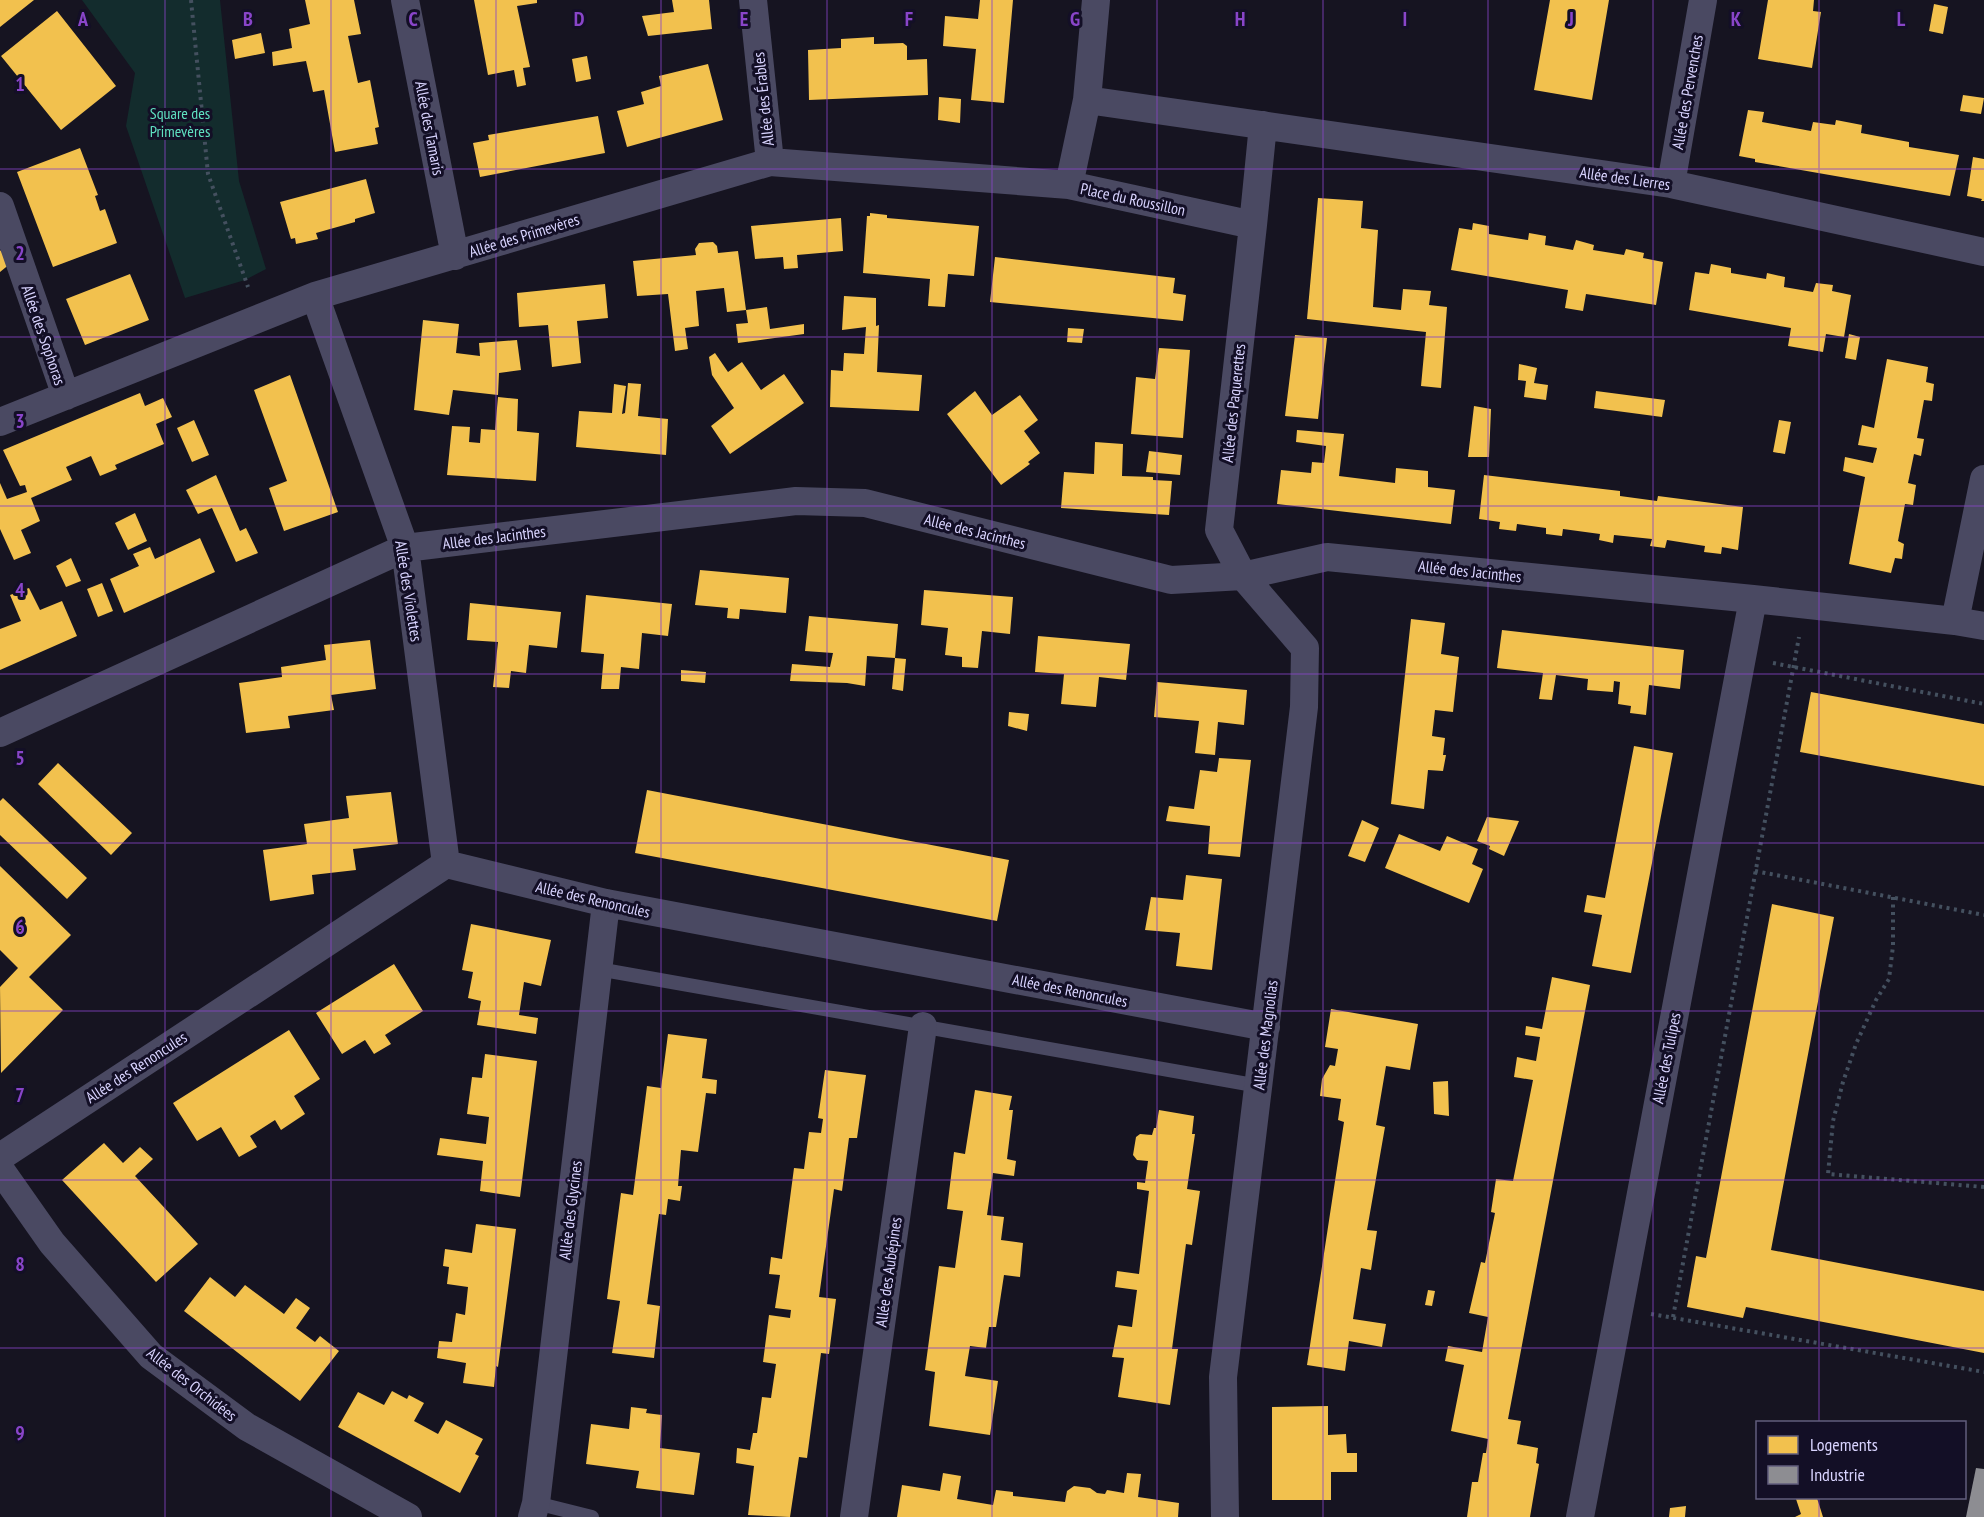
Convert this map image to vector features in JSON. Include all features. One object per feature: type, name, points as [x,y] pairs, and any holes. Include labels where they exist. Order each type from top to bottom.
[{"type":"street","name":"Allée des Tamaris","points":[[405,0],[455,256]]},
{"type":"street","name":"Allée des Érables","points":[[753,0],[770,162]]},
{"type":"street","name":"Place du Roussillon","points":[[1096,0],[1087,100],[1069,185],[1253,225]]},
{"type":"street","name":"Allée des Pervenches","points":[[1671,184],[1703,0]]},
{"type":"street","points":[[1087,100],[1263,125],[1253,225]]},
{"type":"street","name":"Allée des Lierres","points":[[1263,125],[1671,184],[1984,252]]},
{"type":"street","name":"Allée des Primevères","points":[[0,422],[315,296],[770,162],[1069,185]]},
{"type":"street","name":"Allée des Sophoras","points":[[0,206],[66,396]]},
{"type":"street","name":"Allée des Paquerettes","points":[[1243,576],[1219,530],[1253,225]]},
{"type":"street","name":"Allée des Violettes","points":[[315,296],[405,548],[446,864]]},
{"type":"street","points":[[1955,621],[1984,479]]},
{"type":"street","name":"Allée des Jacinthes","points":[[0,733],[405,548],[796,501],[865,503],[1171,580],[1243,576],[1327,557],[1805,604],[1984,626]]},
{"type":"street","name":"Allée des Magnolias","points":[[1225,1517],[1224,1377],[1304,707],[1305,648],[1243,576]]},
{"type":"street","name":"Allée des Tulipes","points":[[1580,1517],[1752,599]]},
{"type":"street","name":"Allée des Renoncules","points":[[0,1157],[446,864],[606,903],[1266,1027]]},
{"type":"street","name":"Allée des Glycines","points":[[534,1510],[606,903]]},
{"type":"street","name":"Allée des Aubépines","points":[[854,1517],[923,1026]]},
{"type":"street","name":"Allée des Orchidées","points":[[0,1169],[52,1243],[151,1356],[247,1427],[408,1517]]},
{"type":"lane","points":[[598,969],[1258,1086]]},
{"type":"lane","points":[[534,1510],[592,1517]]},
{"type":"path","points":[[191,0],[208,174],[260,318]]},
{"type":"path","points":[[1673,1317],[1805,604]]},
{"type":"path","points":[[1742,657],[1984,704]]},
{"type":"path","points":[[1755,871],[1984,915]]},
{"type":"path","points":[[1893,897],[1893,946],[1889,979],[1876,1000],[1856,1044],[1843,1082],[1833,1121],[1828,1174],[1984,1187]]},
{"type":"path","points":[[1619,1308],[1984,1372]]},
{"type":"green space","name":"Square des Primevères","points":[[82,0],[220,0],[239,181],[266,269],[245,280],[185,298],[126,126],[135,73]]},
{"type":"building: Logements","points":[[0,0],[34,0],[0,27]]},
{"type":"building: Logements","points":[[305,0],[354,0],[361,34],[348,36],[358,83],[370,80],[379,127],[375,128],[378,144],[335,152],[324,90],[313,92],[306,61],[273,66],[272,52],[292,48],[289,29],[310,24]]},
{"type":"building: Logements","points":[[474,0],[537,0],[537,3],[517,6],[530,67],[523,68],[526,85],[517,87],[514,70],[488,75]]},
{"type":"building: Logements","points":[[672,0],[709,0],[712,29],[648,36],[642,16],[674,12]]},
{"type":"building: Logements","points":[[980,0],[1013,0],[1004,103],[971,100],[976,49],[943,46],[945,16],[978,19]]},
{"type":"building: Logements","points":[[1550,0],[1609,0],[1592,100],[1534,90]]},
{"type":"building: Logements","points":[[1768,0],[1814,0],[1813,11],[1821,12],[1812,68],[1758,59]]},
{"type":"building: Logements","points":[[1934,4],[1948,7],[1943,34],[1929,31]]},
{"type":"building: Logements","points":[[57,11],[116,86],[61,130],[1,56]]},
{"type":"building: Logements","points":[[261,33],[265,53],[235,59],[232,40]]},
{"type":"building: Logements","points":[[874,37],[874,44],[903,43],[907,46],[907,60],[927,59],[928,95],[809,100],[808,50],[841,48],[841,39]]},
{"type":"building: Logements","points":[[587,56],[591,79],[576,82],[572,59]]},
{"type":"building: Logements","points":[[708,64],[723,120],[627,147],[617,111],[644,104],[641,92],[661,86],[659,76]]},
{"type":"building: Logements","points":[[1963,95],[1984,98],[1981,114],[1960,111]]},
{"type":"building: Logements","points":[[939,97],[961,99],[960,123],[938,120]]},
{"type":"building: Logements","points":[[1748,110],[1764,112],[1762,122],[1811,131],[1813,122],[1835,125],[1836,120],[1862,125],[1861,133],[1909,142],[1909,147],[1959,155],[1950,196],[1755,162],[1755,159],[1739,156]]},
{"type":"building: Logements","points":[[598,116],[605,153],[480,177],[473,143],[489,140],[488,135]]},
{"type":"building: Logements","points":[[80,148],[98,195],[95,196],[100,211],[105,209],[117,243],[53,267],[17,172]]},
{"type":"building: Logements","points":[[1973,157],[1984,159],[1984,201],[1967,196]]},
{"type":"building: Logements","points":[[366,179],[375,213],[355,219],[355,222],[316,233],[318,239],[296,244],[295,238],[291,239],[280,202]]},
{"type":"building: Logements","points":[[1318,198],[1363,201],[1361,228],[1378,230],[1373,307],[1401,310],[1403,289],[1431,291],[1429,305],[1447,307],[1441,388],[1421,386],[1426,332],[1307,319]]},
{"type":"building: Logements","points":[[870,213],[887,215],[887,218],[979,226],[974,276],[948,274],[945,307],[928,306],[930,279],[863,273],[867,216],[870,216]]},
{"type":"building: Logements","points":[[841,218],[843,251],[797,255],[798,268],[784,269],[783,257],[755,259],[751,226]]},
{"type":"building: Logements","points":[[1473,223],[1489,226],[1489,234],[1528,240],[1529,233],[1546,236],[1545,245],[1573,250],[1576,240],[1594,245],[1593,250],[1624,255],[1626,249],[1644,253],[1643,258],[1663,262],[1656,305],[1586,294],[1583,311],[1565,308],[1568,290],[1451,270],[1459,228],[1472,230]]},
{"type":"building: Logements","points":[[713,242],[717,246],[718,253],[738,251],[746,310],[727,312],[724,288],[696,291],[699,326],[685,328],[688,349],[675,351],[668,294],[637,296],[633,261],[696,255],[695,249],[699,243]]},
{"type":"building: Logements","points":[[0,250],[11,263],[0,272]]},
{"type":"building: Logements","points":[[995,257],[1175,278],[1173,293],[1186,295],[1183,321],[990,302]]},
{"type":"building: Logements","points":[[1711,264],[1731,268],[1731,273],[1766,279],[1767,273],[1785,277],[1784,287],[1813,292],[1816,283],[1833,285],[1832,291],[1851,295],[1844,337],[1826,334],[1823,352],[1788,346],[1791,328],[1689,310],[1695,272],[1709,274]]},
{"type":"building: Logements","points":[[130,274],[149,320],[85,345],[66,299]]},
{"type":"building: Logements","points":[[605,284],[608,318],[577,321],[581,363],[552,367],[548,325],[519,327],[517,293]]},
{"type":"building: Logements","points":[[844,296],[876,298],[876,326],[879,325],[877,372],[922,375],[919,411],[830,407],[831,370],[843,371],[844,353],[864,354],[866,327],[842,330]]},
{"type":"building: Logements","points":[[767,307],[770,329],[804,324],[804,334],[738,343],[736,324],[748,323],[746,310]]},
{"type":"building: Logements","points":[[423,320],[459,324],[456,353],[480,356],[479,343],[517,340],[521,370],[499,373],[498,395],[453,390],[449,415],[414,410]]},
{"type":"building: Logements","points":[[1068,328],[1084,329],[1082,343],[1067,342]]},
{"type":"building: Logements","points":[[1849,334],[1860,337],[1856,360],[1845,358]]},
{"type":"building: Logements","points":[[1295,335],[1327,338],[1318,419],[1285,416]]},
{"type":"building: Logements","points":[[1159,348],[1190,350],[1183,438],[1131,434],[1136,377],[1155,379]]},
{"type":"building: Logements","points":[[715,353],[728,372],[742,362],[761,390],[784,374],[804,403],[730,454],[711,426],[734,408],[712,375],[709,357]]},
{"type":"building: Logements","points":[[1887,359],[1928,367],[1926,382],[1934,384],[1932,401],[1924,400],[1917,438],[1924,439],[1921,456],[1914,454],[1908,483],[1916,485],[1913,505],[1905,504],[1898,541],[1904,544],[1902,559],[1895,558],[1891,573],[1849,564],[1865,477],[1843,471],[1845,457],[1873,463],[1877,448],[1858,445],[1862,425],[1874,428]]},
{"type":"building: Logements","points":[[1519,364],[1537,368],[1534,383],[1548,385],[1546,400],[1524,397],[1526,381],[1518,380]]},
{"type":"building: Logements","points":[[290,375],[338,512],[284,531],[269,488],[287,481],[254,390]]},
{"type":"building: Logements","points":[[628,383],[641,384],[638,416],[668,419],[666,455],[576,447],[579,411],[612,413],[614,384],[626,386],[622,414],[625,413]]},
{"type":"building: Logements","points":[[975,391],[992,415],[1020,395],[1038,420],[1024,431],[1040,453],[1028,462],[1030,464],[1001,485],[947,414]]},
{"type":"building: Logements","points":[[1596,391],[1665,400],[1662,417],[1594,408]]},
{"type":"building: Logements","points":[[140,393],[145,406],[163,398],[172,417],[156,424],[164,444],[115,465],[117,469],[100,476],[91,456],[66,467],[72,480],[31,498],[40,521],[21,530],[31,553],[14,560],[0,529],[0,483],[7,499],[27,492],[25,485],[20,486],[3,450]]},
{"type":"building: Logements","points":[[498,397],[518,399],[517,431],[539,433],[536,481],[447,475],[452,426],[470,427],[469,442],[480,443],[481,429],[495,430]]},
{"type":"building: Logements","points":[[1474,406],[1491,409],[1489,457],[1468,457]]},
{"type":"building: Logements","points":[[194,420],[209,455],[192,462],[177,428]]},
{"type":"building: Logements","points":[[1779,420],[1791,422],[1785,454],[1773,452]]},
{"type":"building: Logements","points":[[1297,430],[1344,434],[1339,476],[1395,483],[1396,468],[1428,471],[1428,487],[1455,490],[1451,524],[1277,504],[1281,470],[1311,473],[1312,462],[1324,463],[1326,446],[1296,442]]},
{"type":"building: Logements","points":[[1095,442],[1123,444],[1122,476],[1153,477],[1153,480],[1172,481],[1169,515],[1061,508],[1064,472],[1094,474]]},
{"type":"building: Logements","points":[[1149,451],[1182,455],[1180,475],[1146,472]]},
{"type":"building: Logements","points":[[216,475],[240,531],[246,528],[258,553],[236,562],[212,508],[198,514],[186,490]]},
{"type":"building: Logements","points":[[1484,475],[1620,491],[1620,496],[1657,501],[1658,496],[1743,507],[1738,550],[1722,547],[1721,554],[1704,552],[1705,546],[1667,540],[1665,548],[1650,546],[1652,539],[1614,535],[1613,543],[1599,540],[1600,534],[1563,529],[1562,536],[1546,534],[1546,528],[1517,524],[1516,531],[1499,529],[1500,522],[1479,519]]},
{"type":"building: Logements","points":[[135,513],[147,541],[128,550],[115,523]]},
{"type":"building: Logements","points":[[200,538],[215,572],[124,613],[110,579],[139,566],[133,554],[150,547],[155,559]]},
{"type":"building: Logements","points":[[71,558],[81,581],[66,587],[56,566]]},
{"type":"building: Logements","points":[[700,570],[789,578],[786,613],[740,609],[739,619],[727,618],[728,608],[695,605]]},
{"type":"building: Logements","points":[[102,583],[113,611],[98,617],[87,589]]},
{"type":"building: Logements","points":[[29,588],[40,610],[62,601],[77,636],[0,670],[0,629],[21,621],[10,595]]},
{"type":"building: Logements","points":[[924,590],[1013,597],[1010,634],[982,631],[978,668],[962,667],[962,657],[945,655],[948,628],[921,625]]},
{"type":"building: Logements","points":[[586,595],[672,604],[668,636],[642,633],[639,669],[621,667],[619,689],[601,689],[604,654],[581,652]]},
{"type":"building: Logements","points":[[470,603],[561,612],[557,648],[529,645],[526,673],[511,671],[509,688],[493,687],[498,642],[467,640]]},
{"type":"building: Logements","points":[[809,616],[898,624],[895,658],[867,656],[865,686],[790,681],[792,664],[830,667],[833,653],[805,651]]},
{"type":"building: Logements","points":[[1411,619],[1445,623],[1441,654],[1459,657],[1453,712],[1435,710],[1432,736],[1445,738],[1443,755],[1446,755],[1443,771],[1428,770],[1424,809],[1391,804]]},
{"type":"building: Logements","points":[[1502,630],[1684,650],[1680,689],[1649,685],[1646,715],[1630,713],[1631,706],[1618,704],[1620,682],[1614,681],[1613,692],[1587,690],[1588,679],[1556,675],[1552,700],[1539,699],[1543,673],[1497,668]]},
{"type":"building: Logements","points":[[1038,636],[1130,644],[1126,680],[1099,677],[1096,707],[1061,704],[1064,674],[1035,672]]},
{"type":"building: Logements","points":[[370,640],[376,689],[331,695],[334,710],[288,716],[290,728],[246,733],[239,683],[282,677],[281,667],[326,660],[324,645]]},
{"type":"building: Logements","points":[[895,658],[906,659],[903,691],[892,689]]},
{"type":"building: Logements","points":[[681,670],[706,672],[705,683],[681,681]]},
{"type":"building: Logements","points":[[1157,682],[1247,690],[1244,725],[1218,722],[1215,755],[1195,753],[1199,721],[1154,717]]},
{"type":"building: Logements","points":[[1811,692],[1984,724],[1984,786],[1800,752]]},
{"type":"building: Logements","points":[[1009,712],[1029,714],[1027,731],[1008,726]]},
{"type":"building: Logements","points":[[1634,746],[1673,753],[1631,973],[1592,966],[1602,915],[1584,912],[1587,895],[1605,898]]},
{"type":"building: Logements","points":[[1219,758],[1251,760],[1240,857],[1208,854],[1210,826],[1166,821],[1169,806],[1194,809],[1200,770],[1217,772]]},
{"type":"building: Logements","points":[[58,763],[132,833],[111,855],[38,784]]},
{"type":"building: Logements","points":[[647,790],[1009,860],[997,921],[635,853]]},
{"type":"building: Logements","points":[[391,792],[398,844],[353,849],[356,870],[312,875],[314,894],[270,901],[263,850],[307,844],[304,824],[349,818],[346,796]]},
{"type":"building: Logements","points":[[3,798],[87,878],[67,899],[0,835],[0,801]]},
{"type":"building: Logements","points":[[1487,817],[1519,821],[1504,856],[1489,849],[1490,846],[1477,841]]},
{"type":"building: Logements","points":[[1362,820],[1379,828],[1365,862],[1348,856]]},
{"type":"building: Logements","points":[[1399,834],[1440,851],[1447,836],[1478,849],[1472,864],[1483,869],[1469,903],[1385,868]]},
{"type":"building: Logements","points":[[0,866],[71,935],[29,977],[63,1010],[1,1073],[0,987],[18,968],[0,950]]},
{"type":"building: Logements","points":[[1186,875],[1222,879],[1212,970],[1176,966],[1180,933],[1145,930],[1151,897],[1183,900]]},
{"type":"building: Logements","points":[[1772,904],[1834,917],[1771,1250],[1984,1291],[1984,1353],[1746,1307],[1743,1318],[1687,1307],[1696,1256],[1706,1258]]},
{"type":"building: Logements","points":[[471,924],[551,940],[541,986],[524,982],[519,1015],[538,1018],[536,1034],[477,1025],[481,1001],[468,998],[473,972],[462,970]]},
{"type":"building: Logements","points":[[394,964],[423,1011],[385,1035],[391,1044],[374,1054],[365,1040],[342,1054],[316,1013]]},
{"type":"building: Logements","points":[[1552,977],[1590,985],[1508,1419],[1521,1421],[1517,1444],[1538,1448],[1536,1463],[1539,1464],[1530,1517],[1467,1517],[1472,1482],[1478,1482],[1488,1439],[1451,1431],[1464,1365],[1445,1361],[1448,1346],[1482,1352],[1488,1317],[1469,1313],[1481,1262],[1485,1263],[1495,1213],[1491,1212],[1496,1179],[1513,1181],[1533,1080],[1514,1077],[1517,1057],[1536,1061],[1540,1037],[1525,1035],[1526,1026],[1542,1029]]},
{"type":"building: Logements","points":[[1331,1009],[1418,1024],[1410,1070],[1386,1066],[1376,1125],[1385,1127],[1367,1230],[1377,1231],[1371,1270],[1361,1268],[1353,1319],[1386,1324],[1382,1347],[1349,1341],[1345,1371],[1307,1365],[1344,1122],[1338,1120],[1341,1099],[1320,1096],[1322,1079],[1330,1065],[1335,1066],[1338,1049],[1325,1047]]},
{"type":"building: Logements","points":[[289,1030],[320,1079],[294,1096],[305,1114],[281,1130],[275,1120],[250,1136],[257,1147],[239,1157],[221,1127],[197,1141],[173,1103]]},
{"type":"building: Logements","points":[[668,1034],[707,1039],[702,1078],[717,1080],[716,1094],[706,1093],[698,1152],[681,1150],[678,1186],[682,1186],[680,1201],[668,1199],[666,1215],[659,1214],[647,1304],[660,1306],[654,1358],[612,1353],[620,1301],[607,1299],[621,1193],[633,1195],[647,1086],[661,1088]]},
{"type":"building: Logements","points":[[485,1054],[537,1061],[520,1197],[480,1191],[483,1161],[437,1155],[440,1138],[486,1144],[489,1117],[467,1114],[472,1077],[482,1078]]},
{"type":"building: Logements","points":[[825,1070],[866,1075],[857,1138],[849,1138],[842,1191],[834,1189],[819,1297],[836,1299],[829,1354],[821,1353],[807,1458],[799,1457],[790,1517],[748,1515],[754,1466],[736,1463],[737,1448],[750,1450],[753,1433],[757,1433],[762,1397],[771,1398],[776,1364],[763,1362],[769,1315],[790,1318],[791,1310],[775,1308],[780,1275],[769,1274],[771,1257],[782,1259],[794,1168],[804,1169],[809,1132],[821,1133],[823,1119],[818,1118]]},
{"type":"building: Logements","points":[[1448,1081],[1449,1116],[1434,1114],[1433,1082]]},
{"type":"building: Logements","points":[[975,1090],[1012,1096],[1009,1110],[1013,1110],[1007,1159],[1016,1161],[1014,1176],[993,1173],[987,1215],[1004,1217],[1001,1240],[1023,1243],[1020,1277],[1004,1275],[996,1327],[989,1327],[986,1348],[970,1346],[965,1376],[998,1381],[990,1435],[929,1426],[935,1372],[925,1370],[939,1266],[955,1268],[963,1211],[947,1209],[954,1152],[965,1154]]},
{"type":"building: Logements","points":[[1159,1110],[1194,1116],[1192,1134],[1195,1134],[1187,1189],[1200,1191],[1192,1245],[1186,1244],[1172,1349],[1178,1349],[1170,1405],[1118,1397],[1124,1358],[1112,1357],[1118,1325],[1132,1327],[1137,1290],[1115,1287],[1117,1271],[1139,1274],[1149,1191],[1137,1189],[1137,1182],[1145,1183],[1148,1161],[1137,1160],[1133,1155],[1136,1137],[1140,1134],[1152,1135],[1156,1128]]},
{"type":"building: Logements","points":[[104,1143],[123,1163],[140,1147],[153,1159],[135,1176],[198,1244],[156,1282],[62,1180]]},
{"type":"building: Logements","points":[[476,1224],[516,1229],[494,1387],[463,1383],[466,1363],[437,1358],[439,1341],[452,1342],[456,1313],[465,1315],[468,1287],[447,1284],[449,1267],[443,1266],[445,1249],[472,1253]]},
{"type":"building: Logements","points":[[210,1277],[235,1297],[245,1285],[284,1314],[296,1298],[310,1308],[296,1328],[315,1342],[320,1336],[339,1351],[300,1401],[184,1311]]},
{"type":"building: Logements","points":[[1428,1290],[1435,1291],[1432,1306],[1425,1305]]},
{"type":"building: Logements","points":[[392,1391],[407,1399],[409,1395],[424,1403],[414,1421],[438,1434],[446,1420],[483,1439],[475,1454],[479,1456],[460,1493],[338,1427],[358,1392],[384,1405]]},
{"type":"building: Logements","points":[[1328,1406],[1328,1435],[1346,1434],[1347,1453],[1357,1453],[1357,1472],[1331,1472],[1331,1500],[1272,1500],[1272,1407]]},
{"type":"building: Logements","points":[[631,1407],[647,1409],[646,1413],[662,1415],[660,1448],[700,1453],[694,1495],[636,1488],[639,1471],[586,1464],[591,1424],[629,1429]]},
{"type":"building: Logements","points":[[943,1473],[961,1476],[957,1499],[993,1505],[996,1490],[1013,1492],[1013,1496],[1065,1502],[1067,1491],[1074,1486],[1090,1488],[1097,1493],[1105,1494],[1107,1490],[1124,1493],[1127,1473],[1141,1474],[1138,1497],[1179,1503],[1178,1517],[897,1517],[902,1485],[940,1491]]},
{"type":"building: Logements","points":[[1796,1499],[1817,1499],[1823,1517],[1795,1517],[1801,1514]]},
{"type":"building: Logements","points":[[1686,1506],[1685,1517],[1669,1517],[1670,1508]]},
{"type":"building: Industrie","points":[[1976,1468],[1984,1469],[1984,1517],[1966,1517]]}]
